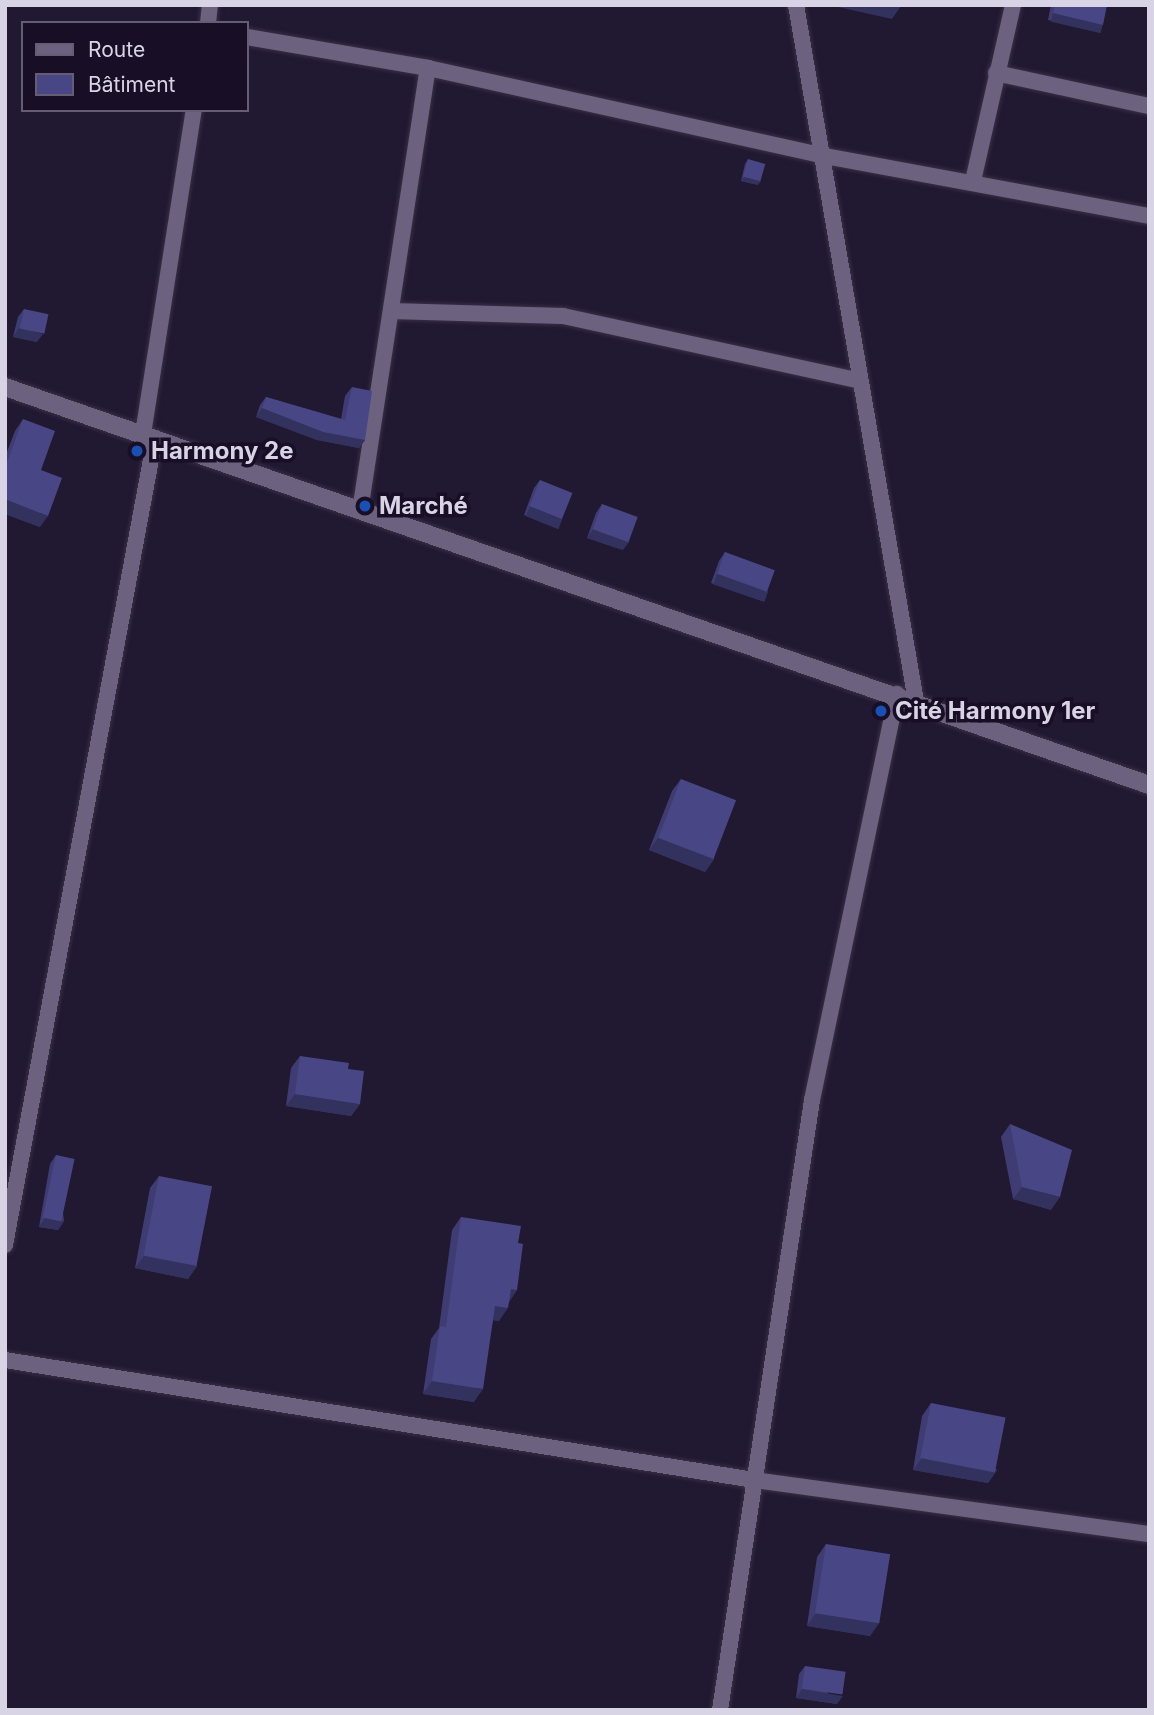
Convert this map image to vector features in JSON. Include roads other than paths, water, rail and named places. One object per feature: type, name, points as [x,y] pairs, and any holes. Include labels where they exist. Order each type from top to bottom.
[{"type":"street","points":[[796,5],[916,701]]},
{"type":"street","points":[[973,181],[1013,5]]},
{"type":"street","points":[[248,37],[428,68],[820,155],[973,181],[1149,216]]},
{"type":"street","points":[[360,511],[428,68]]},
{"type":"street","points":[[996,73],[1149,106]]},
{"type":"street","points":[[5,1245],[149,436],[194,112]]},
{"type":"street","points":[[391,310],[563,316],[860,381]]},
{"type":"street","points":[[5,387],[897,694],[1149,785]]},
{"type":"street","points":[[720,1710],[812,1100],[897,694]]},
{"type":"street","points":[[5,1360],[754,1480],[1149,1534]]},
{"type":"place","name":"Harmony 2e","points":[[137,451]]},
{"type":"place","name":"Marché","points":[[365,506]]},
{"type":"place","name":"Cité Harmony 1er","points":[[881,711]]}]
